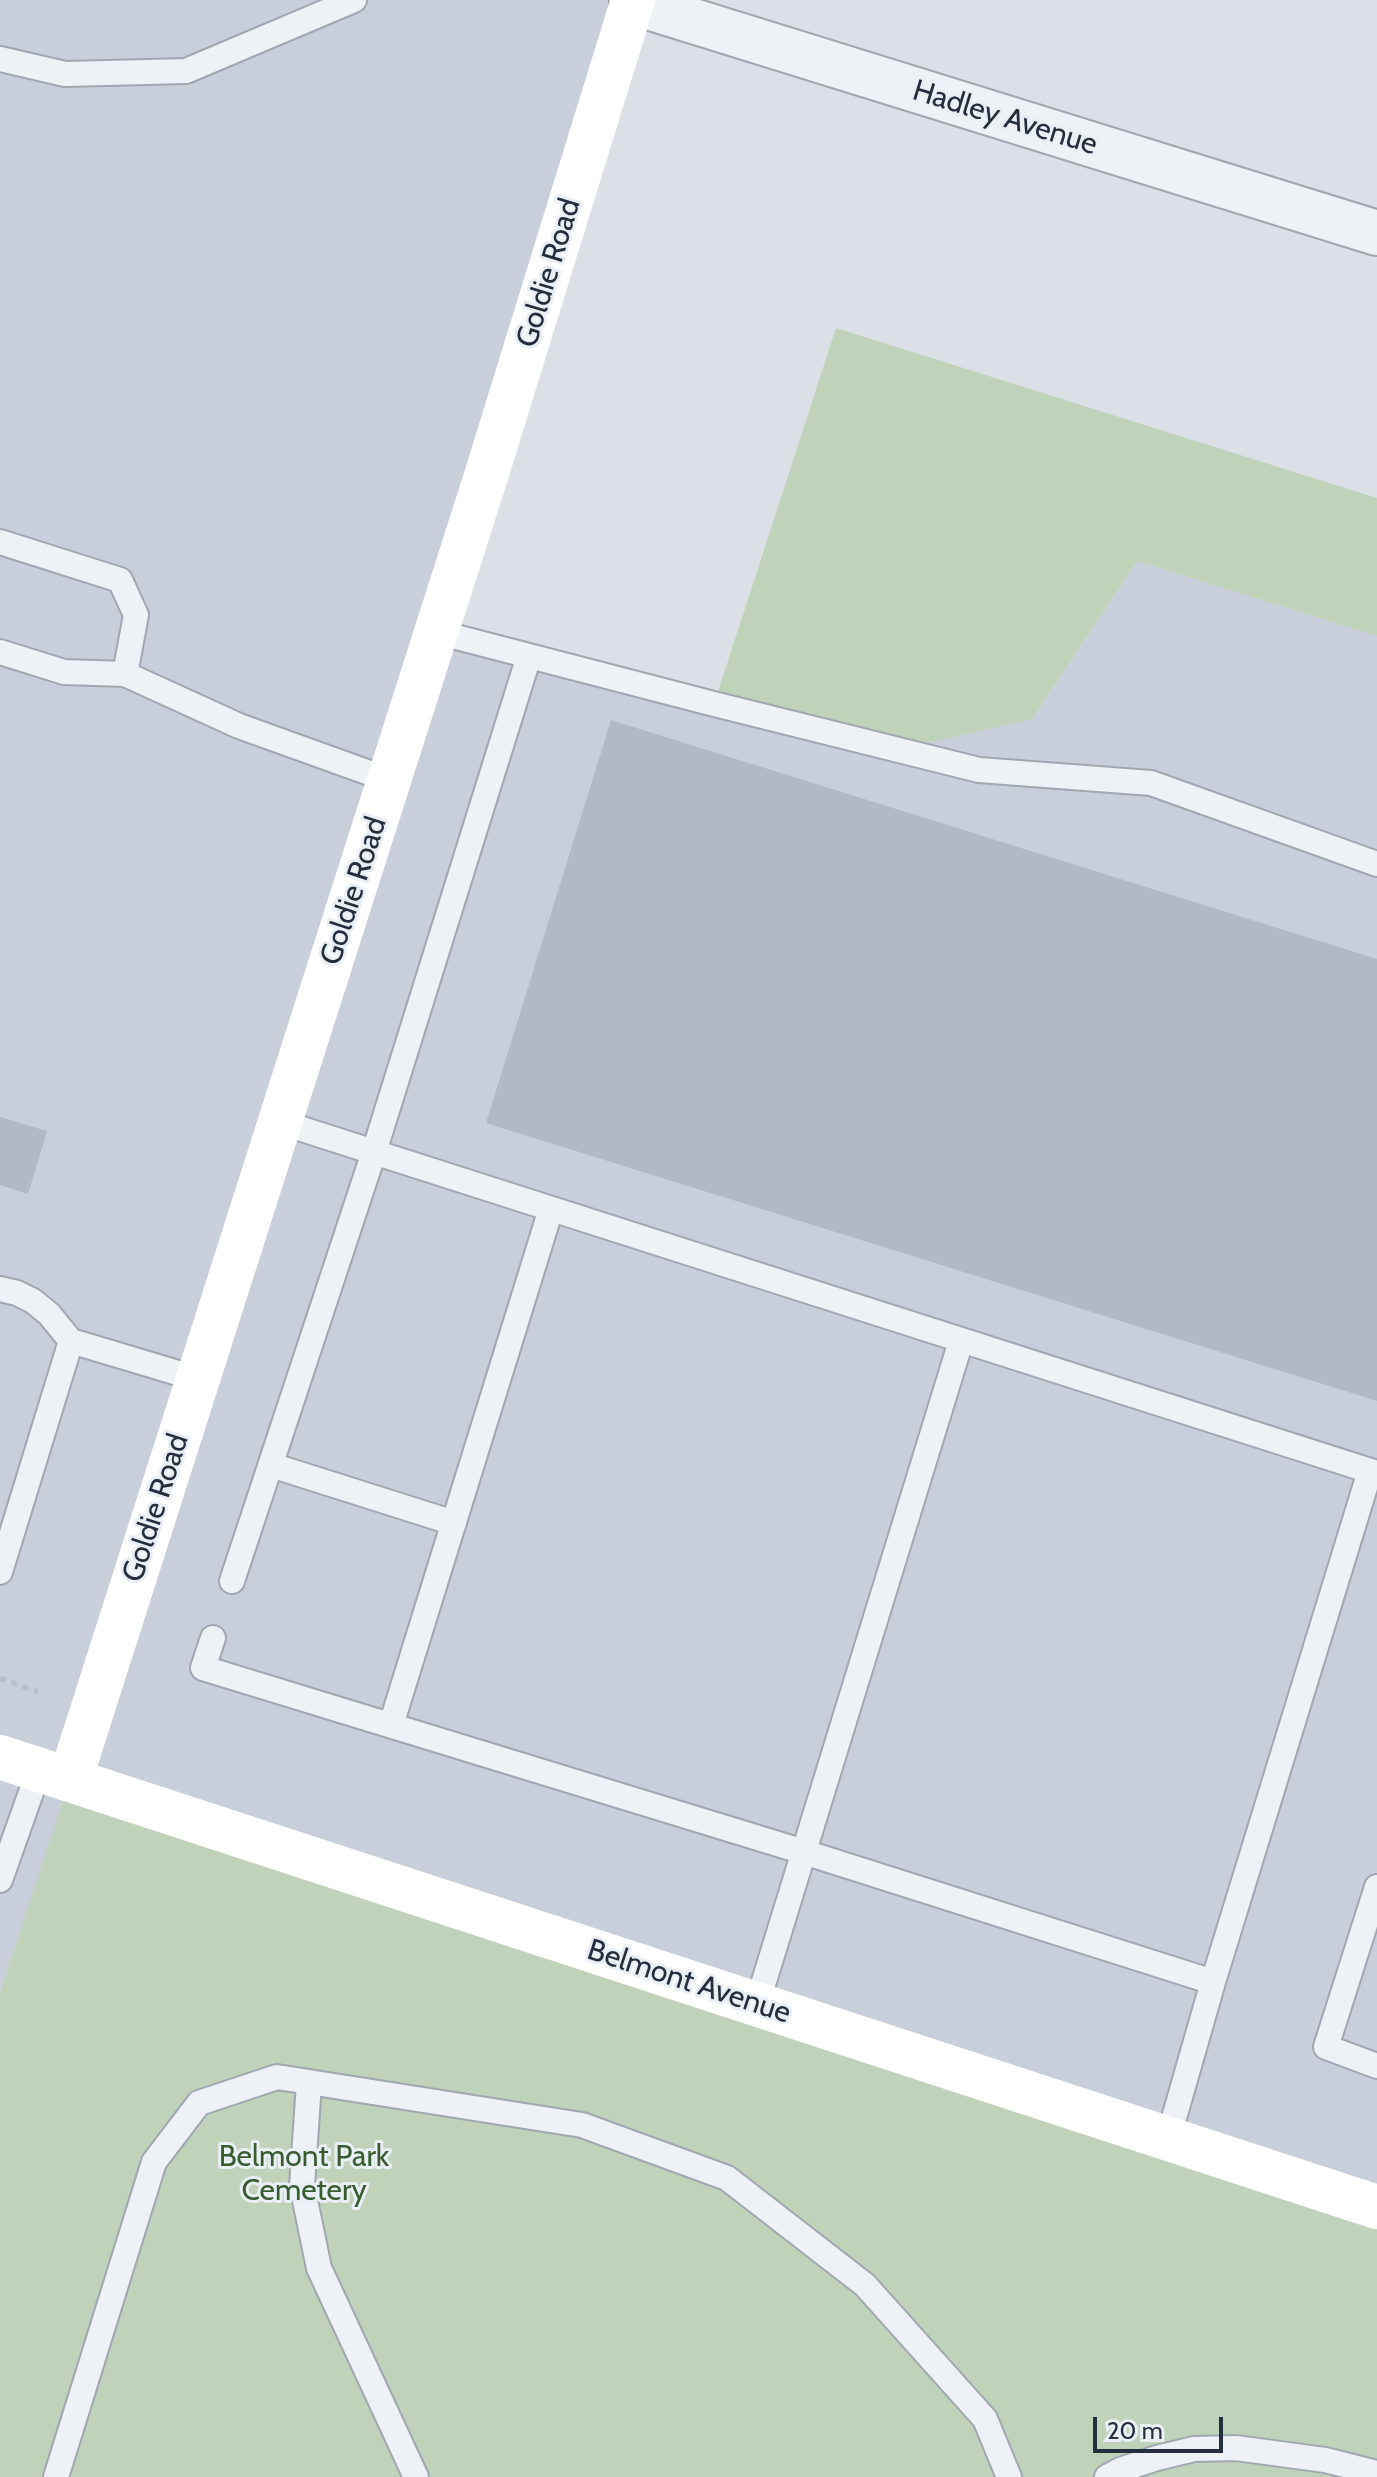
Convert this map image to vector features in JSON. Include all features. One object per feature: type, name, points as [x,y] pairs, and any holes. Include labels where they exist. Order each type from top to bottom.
[{"type":"street","name":"Hadley Avenue","points":[[630,1],[1377,233]]},
{"type":"street","name":"Goldie Road","points":[[36,1769],[198,1379],[437,632],[630,1]]},
{"type":"street","name":"Belmont Avenue","points":[[36,1769],[1377,2207]]},
{"type":"lane","points":[[0,59],[65,74],[186,71],[354,0]]},
{"type":"lane","points":[[0,542],[120,580],[136,615],[125,674]]},
{"type":"lane","points":[[437,632],[979,770],[1151,783],[1377,864]]},
{"type":"lane","points":[[0,652],[64,672],[125,674],[239,726],[389,780]]},
{"type":"lane","points":[[232,1581],[374,1152],[529,656]]},
{"type":"lane","points":[[280,1122],[1373,1472],[1213,1982],[1168,2139]]},
{"type":"lane","points":[[391,1725],[551,1209]]},
{"type":"lane","points":[[0,1289],[33,1301],[49,1314],[71,1341],[198,1379]]},
{"type":"lane","points":[[0,1572],[71,1341]]},
{"type":"lane","points":[[757,2004],[961,1341]]},
{"type":"lane","points":[[271,1465],[454,1523]]},
{"type":"lane","points":[[213,1638],[203,1668],[804,1852],[1213,1982]]},
{"type":"lane","points":[[0,1880],[36,1769]]},
{"type":"lane","points":[[1377,1887],[1326,2047],[1377,2066]]},
{"type":"lane","points":[[56,2477],[154,2162],[199,2103],[277,2077],[582,2125],[727,2178],[865,2285],[985,2419],[1009,2477]]},
{"type":"lane","points":[[309,2083],[302,2186],[319,2268],[416,2477]]},
{"type":"lane","points":[[1107,2477],[1157,2458],[1194,2449],[1236,2448],[1325,2460],[1377,2473]]},
{"type":"path","points":[[0,1678],[38,1692]]},
{"type":"shaded area","points":[[0,0],[633,0],[437,632],[714,704],[1032,719],[1137,561],[1377,636],[1377,2207],[70,1781],[0,1991]]},
{"type":"green space","points":[[836,328],[1377,498],[1377,636],[1137,561],[1032,719],[896,750],[714,704]]},
{"type":"green space","name":"Belmont Park Cemetery","points":[[70,1780],[1377,2207],[1377,2477],[0,2477],[0,1991]]},
{"type":"building","points":[[611,720],[1377,959],[1377,1401],[486,1123]]},
{"type":"building","points":[[0,1117],[47,1131],[28,1194],[0,1185]]}]
